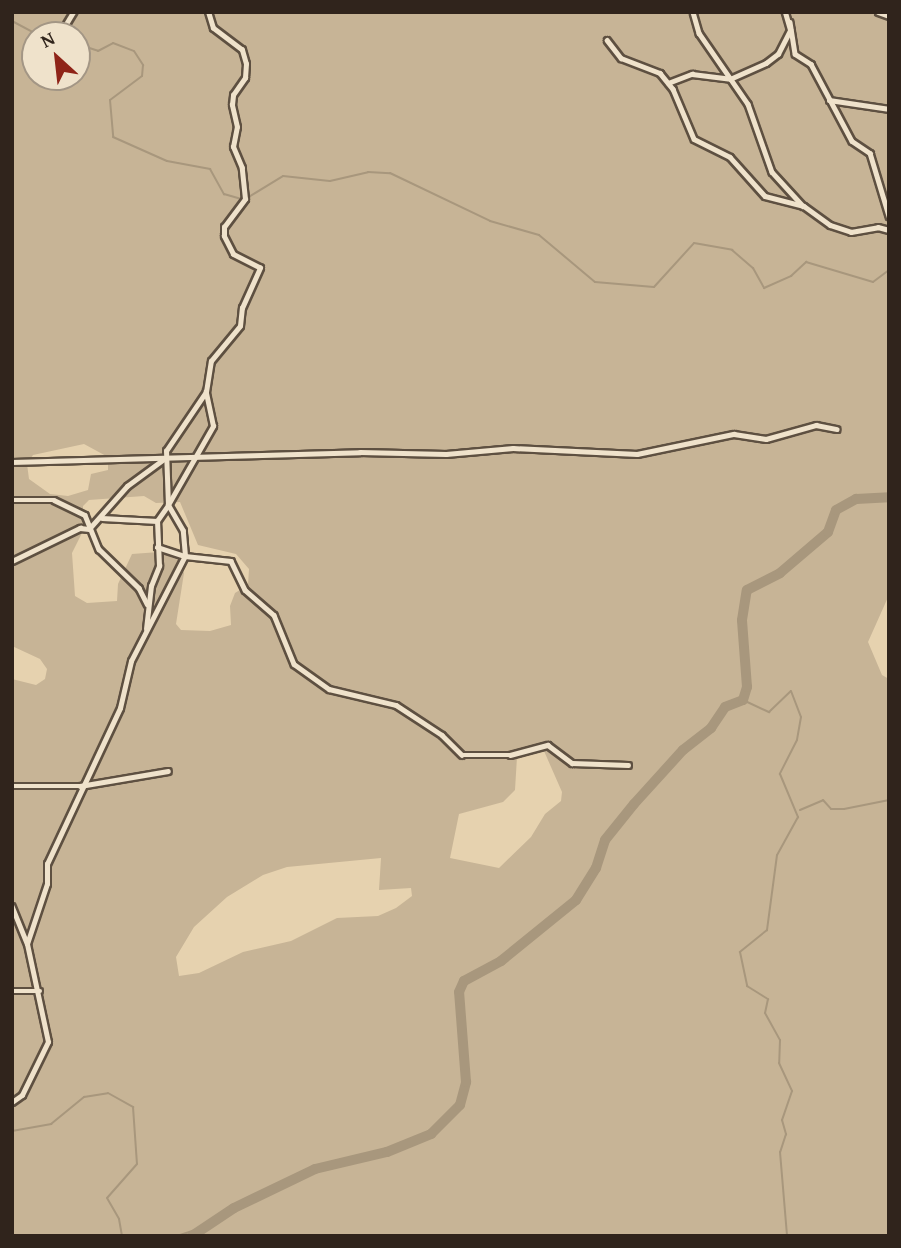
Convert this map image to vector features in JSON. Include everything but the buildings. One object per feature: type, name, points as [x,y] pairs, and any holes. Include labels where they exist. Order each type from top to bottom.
[{"type":"street","points":[[693,12],[699,33],[747,104],[772,172],[804,206],[830,225],[851,232],[878,227],[889,230]]},
{"type":"street","points":[[785,12],[795,32],[792,48],[811,64],[852,141],[870,153],[889,216]]},
{"type":"street","points":[[878,12],[889,16]]},
{"type":"street","points":[[146,632],[148,606],[159,566],[157,521],[213,426],[206,392],[211,361],[240,326],[242,308],[260,268],[233,254],[224,236],[224,227],[245,199],[243,168],[233,147],[237,127],[232,116],[233,94],[245,78],[246,64],[242,50],[213,28],[208,13]]},
{"type":"street","points":[[668,83],[692,74],[730,79],[778,54],[790,22]]},
{"type":"street","points":[[607,40],[621,58],[660,73],[668,83],[694,139],[722,150],[765,197],[804,206]]},
{"type":"street","points":[[829,100],[889,108]]},
{"type":"street","points":[[12,561],[80,528],[89,528],[102,518],[127,486],[165,458],[206,392]]},
{"type":"street","points":[[12,461],[446,454],[513,448],[637,454],[734,434],[766,439],[816,425],[837,429]]},
{"type":"street","points":[[27,944],[47,884],[47,864],[80,786],[120,708],[131,661],[185,556],[183,531],[168,505],[165,458]]},
{"type":"street","points":[[12,500],[66,503],[85,515],[99,549],[139,588],[148,606]]},
{"type":"street","points":[[102,518],[157,521]]},
{"type":"street","points":[[157,547],[185,556],[231,561],[238,567],[245,590],[274,615],[294,664],[316,681],[344,694],[396,705],[442,735],[463,755],[510,755],[548,745],[572,763],[628,765]]},
{"type":"street","points":[[12,786],[80,786],[169,771]]},
{"type":"street","points":[[12,906],[27,944],[40,990],[48,1042],[22,1095],[12,1102]]},
{"type":"street","points":[[12,991],[40,990]]},
{"type":"shaded area","points":[[12,12],[889,12],[889,595],[868,642],[882,675],[889,679],[889,1236],[12,1236],[12,679],[36,685],[45,679],[47,669],[40,659],[12,646]],"holes":[[[84,444],[108,457],[108,470],[91,474],[88,490],[68,496],[50,494],[29,479],[27,464],[33,455]],[[144,496],[156,503],[180,502],[198,545],[236,554],[249,569],[248,585],[235,593],[230,606],[231,625],[210,631],[181,630],[176,624],[184,573],[178,560],[159,552],[132,554],[118,584],[117,601],[87,603],[75,596],[72,553],[83,531],[83,506],[89,500]],[[544,751],[562,792],[561,801],[545,814],[531,837],[499,868],[450,858],[459,814],[503,802],[515,790],[517,757]],[[381,858],[379,890],[411,888],[412,896],[396,908],[378,916],[337,918],[291,941],[243,952],[199,973],[179,976],[176,957],[194,927],[227,897],[263,875],[287,867]]]},
{"type":"waterway","points":[[12,21],[21,26]]},
{"type":"waterway","points":[[91,49],[98,51],[113,43],[134,51],[143,65],[142,76],[110,100],[113,137],[167,161],[210,169],[224,194],[242,199]]},
{"type":"waterway","points":[[247,198],[283,176],[330,181],[368,172],[390,173],[490,221],[539,235],[595,282],[654,287],[694,243],[732,250],[753,268],[764,288],[791,276],[806,262],[873,282],[889,270]]},
{"type":"waterway","points":[[192,1236],[234,1208],[315,1169],[387,1152],[431,1134],[460,1105],[466,1082],[459,992],[464,981],[501,961],[576,900],[596,868],[605,840],[634,804],[683,750],[711,728],[725,707],[743,700],[747,687],[742,620],[747,590],[780,573],[828,532],[836,510],[856,499],[889,497]]},
{"type":"waterway","points":[[743,700],[769,712],[791,691],[801,717],[797,740],[780,774],[798,817],[777,855],[767,930],[740,952],[747,986],[768,999],[765,1013],[780,1040],[779,1063],[792,1091],[782,1120],[786,1134],[780,1152],[787,1236]]},
{"type":"waterway","points":[[800,810],[823,800],[831,809],[889,800]]},
{"type":"waterway","points":[[12,1131],[51,1124],[84,1097],[108,1093],[133,1107],[137,1164],[107,1198],[119,1219],[122,1236]]},
{"type":"waterway","points":[[177,1236],[205,1227]]}]
